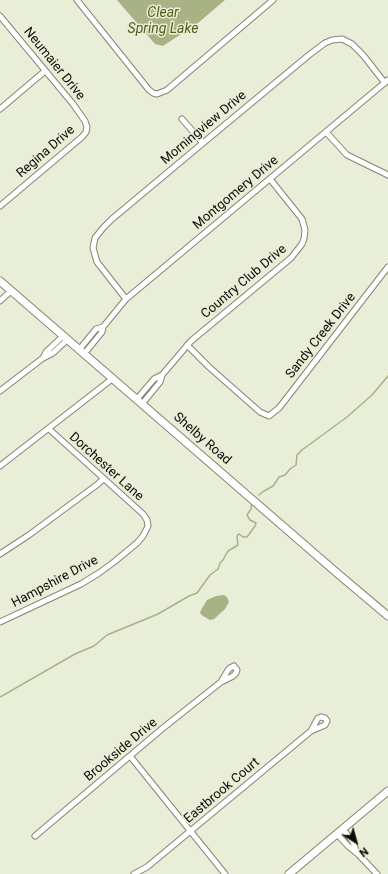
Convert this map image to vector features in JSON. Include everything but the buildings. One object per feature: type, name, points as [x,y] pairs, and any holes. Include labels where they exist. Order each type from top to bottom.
[{"type":"street","points":[[77,0],[149,90],[157,94],[167,90],[273,0]]},
{"type":"street","name":"Neumaier Drive","points":[[0,16],[82,116],[87,124],[87,130]]},
{"type":"street","name":"Morningview Drive","points":[[126,300],[97,262],[92,248],[95,238],[112,219],[324,43],[342,39],[352,44],[387,81]]},
{"type":"street","points":[[0,109],[45,71]]},
{"type":"street","name":"Montgomery Drive","points":[[82,352],[96,330],[102,327],[126,300],[387,81]]},
{"type":"street","points":[[182,119],[203,143]]},
{"type":"street","name":"Regina Drive","points":[[0,206],[82,137],[87,130]]},
{"type":"street","points":[[326,132],[347,154],[388,175]]},
{"type":"street","name":"Country Club Drive","points":[[139,402],[154,379],[162,375],[187,345],[291,258],[302,244],[305,234],[302,220],[270,179]]},
{"type":"street","name":"Sandy Creek Drive","points":[[187,345],[209,367],[260,412],[269,416],[278,408],[388,267]]},
{"type":"street","name":"Shelby Road","points":[[0,281],[388,616]]},
{"type":"street","points":[[0,301],[11,291]]},
{"type":"street","points":[[0,391],[43,358],[46,352],[65,338]]},
{"type":"street","points":[[0,466],[112,379]]},
{"type":"street","name":"Dorchester Lane","points":[[49,429],[142,514],[148,522]]},
{"type":"street","points":[[0,554],[29,535],[103,479]]},
{"type":"street","name":"Hampshire Drive","points":[[0,622],[81,584],[98,573],[137,543],[146,530],[148,522]]},
{"type":"street","name":"Brookside Drive","points":[[35,836],[221,682]]},
{"type":"street","name":"Eastbrook Court","points":[[134,874],[147,868],[311,731]]},
{"type":"street","points":[[130,756],[225,874]]},
{"type":"street","points":[[289,874],[388,791]]},
{"type":"street","points":[[340,831],[353,842],[358,854],[377,874]]},
{"type":"street","name":"Eastbrook Court","points":[[144,874],[147,868]]},
{"type":"water","name":"Clear Spring Lake","points":[[117,0],[225,0],[198,23],[163,46],[155,44]]},
{"type":"water","points":[[224,595],[227,597],[229,602],[225,609],[214,619],[210,620],[200,613],[207,600],[216,596]]},
{"type":"waterway","points":[[259,495],[273,486],[279,477],[285,475],[296,465],[297,455],[302,450],[347,417],[372,395],[388,376]]},
{"type":"waterway","points":[[0,697],[75,654],[94,646],[107,635],[158,614],[197,593],[210,575],[218,569],[228,551],[238,545],[237,536],[239,534],[243,537],[247,537],[255,526],[256,523],[250,520],[247,515],[253,504]]}]
